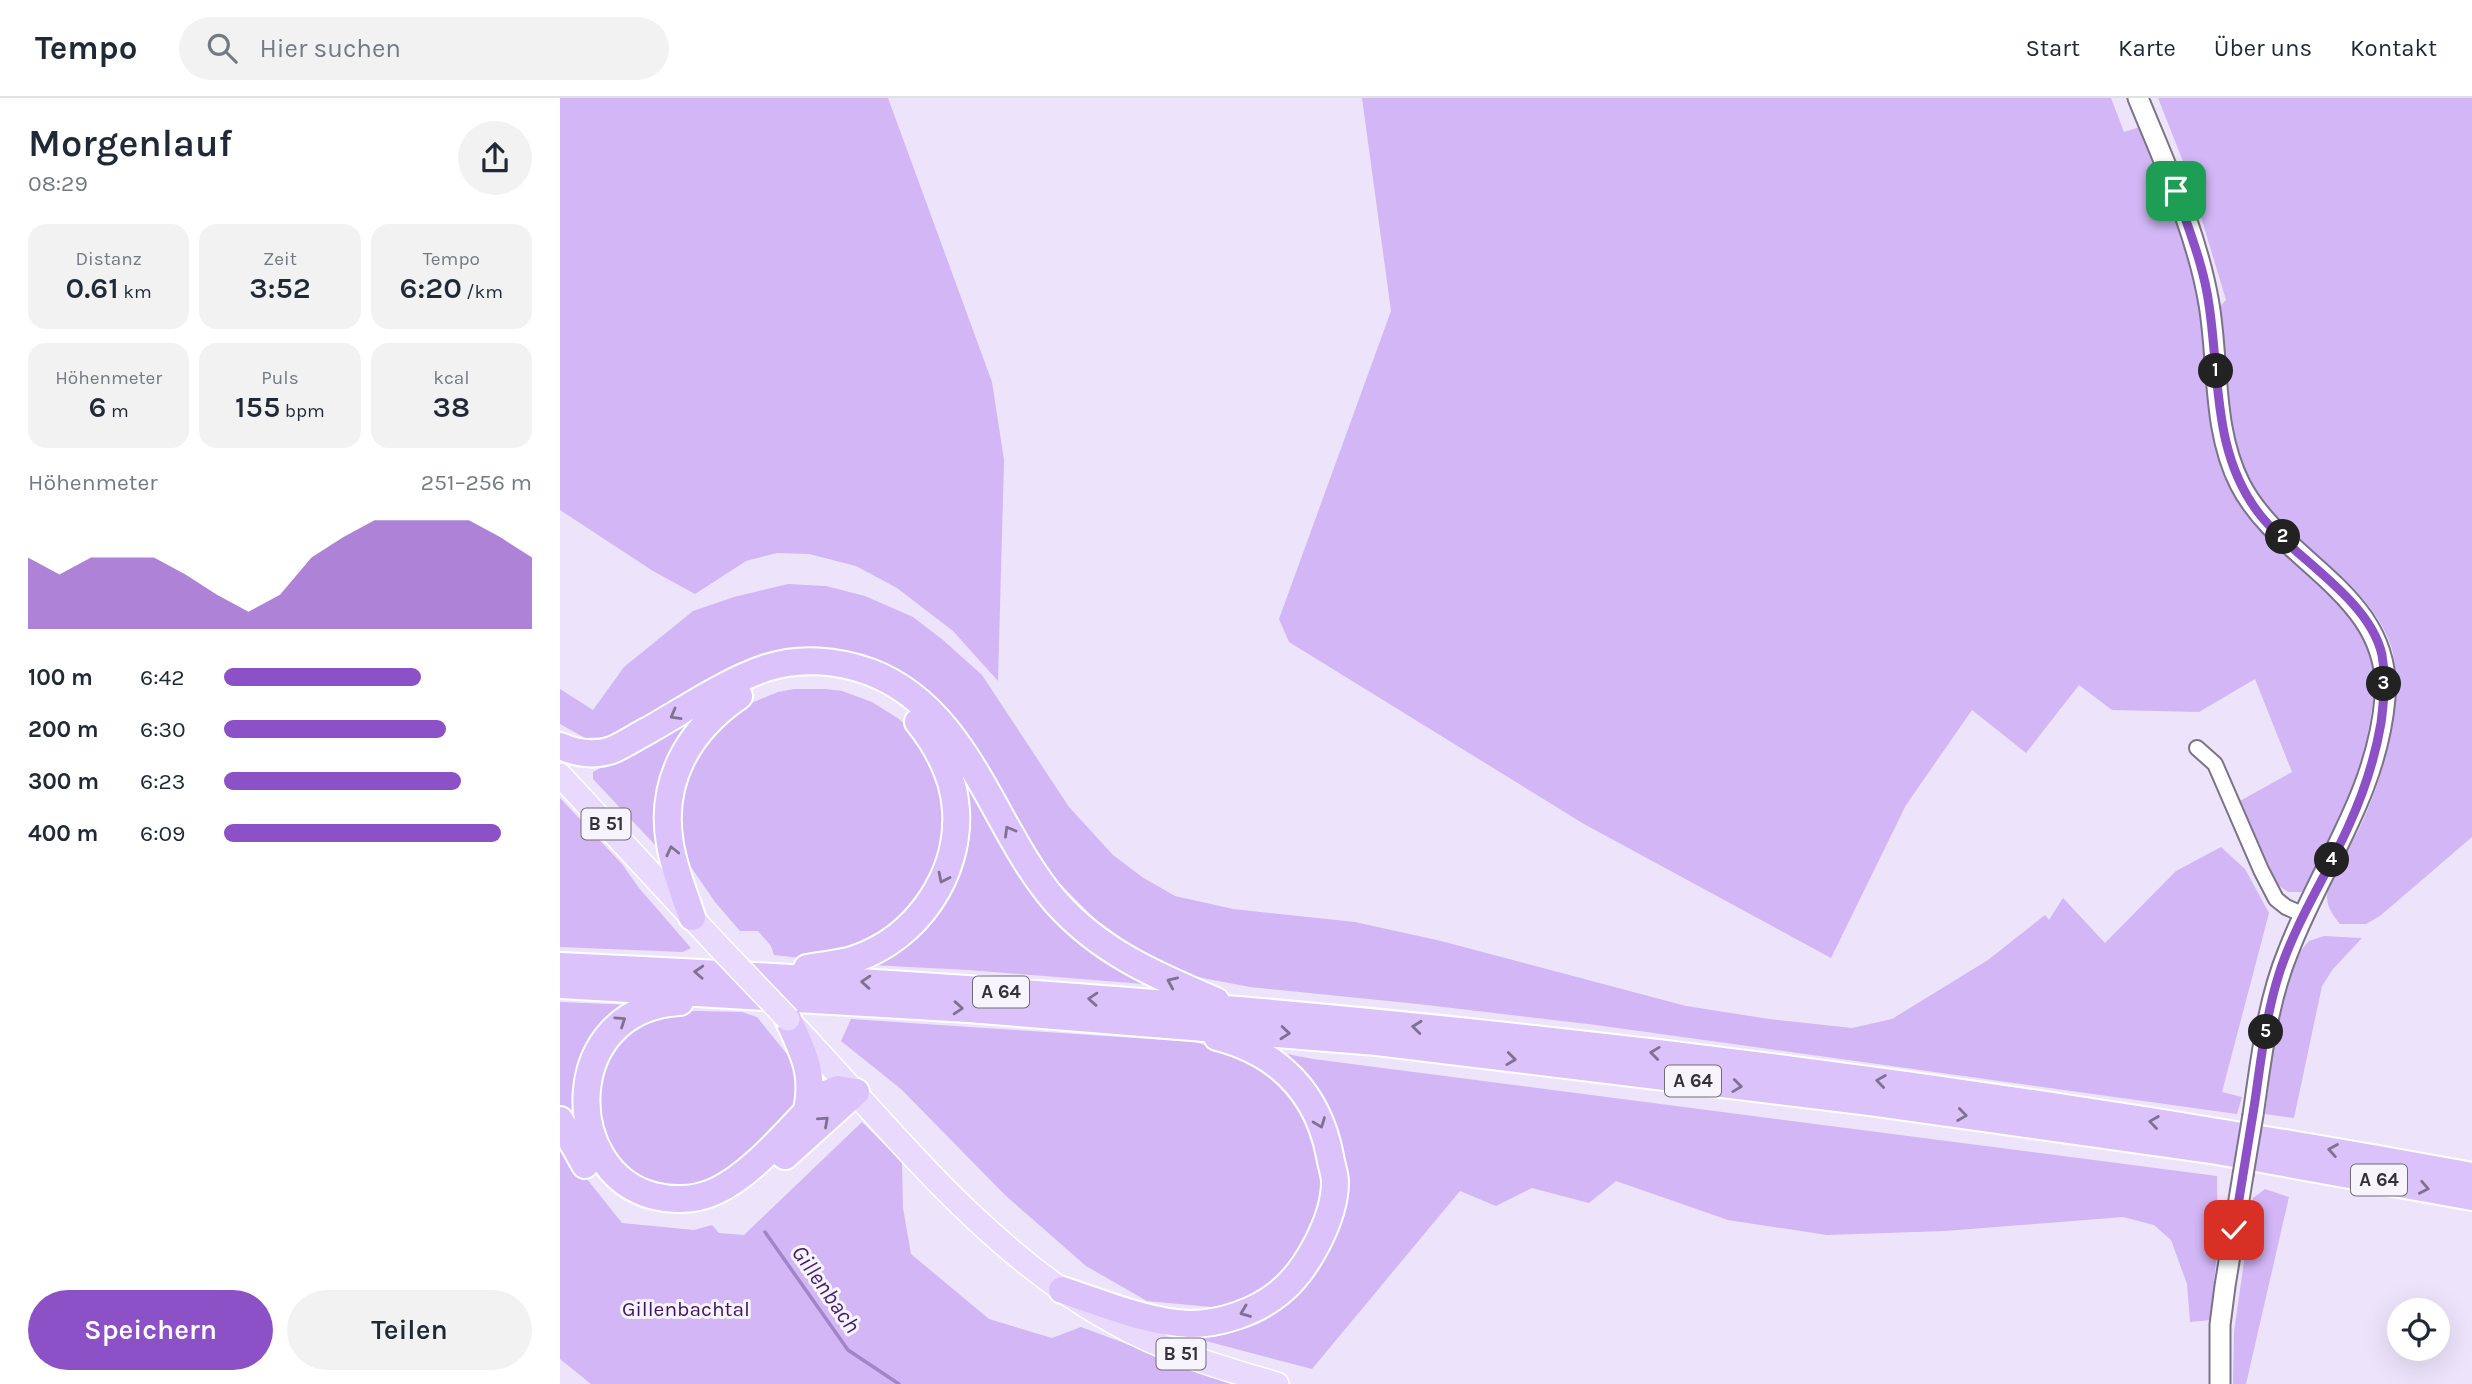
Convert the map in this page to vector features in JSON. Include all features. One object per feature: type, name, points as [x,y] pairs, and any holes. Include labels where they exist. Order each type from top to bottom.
[{"type":"highway","points":[[560,746],[587,753],[612,750],[767,668],[803,661],[841,663],[871,673],[922,704],[951,736],[1030,866],[1056,902],[1081,927],[1110,950],[1142,969],[1234,1009]]},
{"type":"highway","points":[[692,917],[670,843],[667,813],[675,774],[685,751],[701,727],[717,711],[741,694],[772,681],[831,677],[864,684],[891,697],[919,723],[939,750],[949,776],[956,808],[955,839],[945,874],[926,907],[909,928],[884,944],[854,960],[767,975]]},
{"type":"highway","name":"A 64","points":[[560,965],[767,975],[1234,1009],[1534,1038],[1872,1080],[2274,1140],[2472,1175]]},
{"type":"highway","name":"A 64","points":[[560,985],[790,1008],[1168,1024],[1377,1042],[1870,1102],[2217,1151],[2472,1197]]},
{"type":"highway","points":[[807,1110],[811,1090],[810,1072],[790,1008],[666,1003],[629,1015],[607,1031],[588,1060],[581,1088],[581,1109],[589,1143],[606,1170],[636,1191],[674,1199],[704,1196],[737,1178],[828,1092],[838,1089],[856,1092]]},
{"type":"highway","points":[[1062,1290],[1164,1322],[1192,1324],[1222,1320],[1251,1311],[1280,1293],[1317,1246],[1328,1216],[1335,1182],[1323,1128],[1302,1090],[1274,1062],[1254,1050],[1230,1040],[1168,1024]]},
{"type":"highway","points":[[560,1120],[587,1168],[614,1194],[645,1209],[665,1213],[689,1213],[719,1206],[741,1194],[856,1092]]},
{"type":"main road","points":[[2138,98],[2176,191],[2197,255],[2209,303],[2223,436],[2240,485],[2261,517],[2345,595],[2367,622],[2381,653],[2385,696],[2367,782],[2279,974],[2265,1039],[2223,1299],[2220,1384]]},
{"type":"main road","name":"B 51","points":[[560,775],[722,950],[790,1008],[856,1092],[972,1215],[1012,1252],[1062,1290],[1114,1323],[1166,1348],[1277,1384]]},
{"type":"street","points":[[2197,748],[2215,764],[2276,899],[2304,915]]},
{"type":"green space","points":[[560,98],[888,98],[992,382],[1004,460],[998,681],[953,631],[897,588],[856,566],[809,554],[777,553],[746,561],[695,594],[653,571],[560,510]]},
{"type":"green space","points":[[1362,98],[2111,98],[2124,132],[2149,124],[2211,316],[2226,300],[2188,174],[2158,98],[2472,98],[2472,837],[2380,916],[2366,924],[2340,924],[2332,913],[2327,900],[2330,884],[2367,811],[2386,753],[2393,714],[2393,653],[2381,625],[2364,600],[2319,557],[2300,564],[2352,615],[2373,660],[2374,696],[2366,745],[2345,812],[2302,892],[2288,892],[2278,885],[2238,802],[2292,772],[2255,679],[2199,712],[2112,710],[2079,685],[2026,753],[1972,710],[1906,805],[1831,958],[1584,824],[1289,642],[1279,619],[1391,311]]},
{"type":"green space","points":[[788,584],[826,586],[865,596],[913,617],[943,640],[982,675],[1069,807],[1113,855],[1142,877],[1175,896],[1233,909],[1355,922],[1441,941],[1686,1006],[1852,1028],[1892,1019],[1988,960],[2045,915],[2049,920],[2063,898],[2105,943],[2176,871],[2221,847],[2245,869],[2269,913],[2222,1092],[2242,1097],[2237,1114],[1596,1025],[1250,987],[1192,976],[1136,949],[1095,919],[1057,881],[937,703],[902,672],[864,655],[824,647],[770,653],[736,666],[607,737],[585,738],[560,724],[560,689],[593,710],[624,667],[693,611],[734,597]]},
{"type":"green space","points":[[794,689],[842,691],[872,702],[899,719],[930,755],[949,816],[929,894],[867,948],[801,958],[774,955],[771,946],[758,931],[740,931],[715,902],[682,854],[678,822],[687,775],[711,734],[749,704],[778,692]]},
{"type":"green space","points":[[698,714],[656,846],[593,779],[593,772]]},
{"type":"green space","points":[[963,768],[1040,904],[1069,933],[1144,984],[871,965],[937,906],[961,869],[966,848],[967,825],[957,772]]},
{"type":"green space","points":[[560,798],[622,864],[691,948],[683,952],[560,947]]},
{"type":"green space","points":[[2324,936],[2362,938],[2333,969],[2322,986],[2294,1118],[2265,1114],[2275,1031],[2291,970],[2298,954],[2309,941]]},
{"type":"green space","points":[[560,1002],[632,1005],[574,1091],[578,1131],[571,1132],[560,1107]]},
{"type":"green space","points":[[668,1012],[742,1012],[757,1017],[798,1068],[797,1111],[707,1189],[660,1192],[599,1151],[589,1073],[620,1029]]},
{"type":"green space","points":[[851,1019],[1195,1042],[1253,1059],[1282,1080],[1301,1105],[1320,1160],[1323,1192],[1315,1228],[1277,1280],[1245,1300],[1222,1308],[1147,1301],[1086,1266],[1005,1195],[901,1089],[841,1041]]},
{"type":"green space","points":[[1281,1053],[2217,1176],[2218,1236],[2211,1320],[2190,1322],[2187,1284],[2171,1240],[2154,1225],[2123,1217],[1945,1231],[1827,1235],[1728,1220],[1616,1181],[1589,1203],[1532,1188],[1496,1206],[1460,1191],[1312,1369],[1187,1336],[1301,1289],[1317,1270],[1331,1246],[1342,1216]]},
{"type":"green space","name":"Gillenbachtal","points":[[862,1122],[902,1162],[903,1208],[911,1254],[989,1319],[1052,1338],[1081,1327],[1234,1384],[591,1384],[560,1359],[560,1139],[567,1154],[622,1223],[694,1230],[712,1225],[719,1233],[744,1235]]},
{"type":"green space","points":[[2265,1189],[2289,1197],[2246,1384],[2233,1384],[2234,1332],[2253,1198]]},
{"type":"waterway","name":"Gillenbach","points":[[765,1232],[848,1350],[899,1384]]},
{"type":"route","points":[[2176,191],[2209,303],[2223,436],[2240,485],[2261,517],[2345,595],[2367,622],[2381,653],[2385,696],[2367,782],[2279,974],[2259,1072],[2234,1230]]}]
